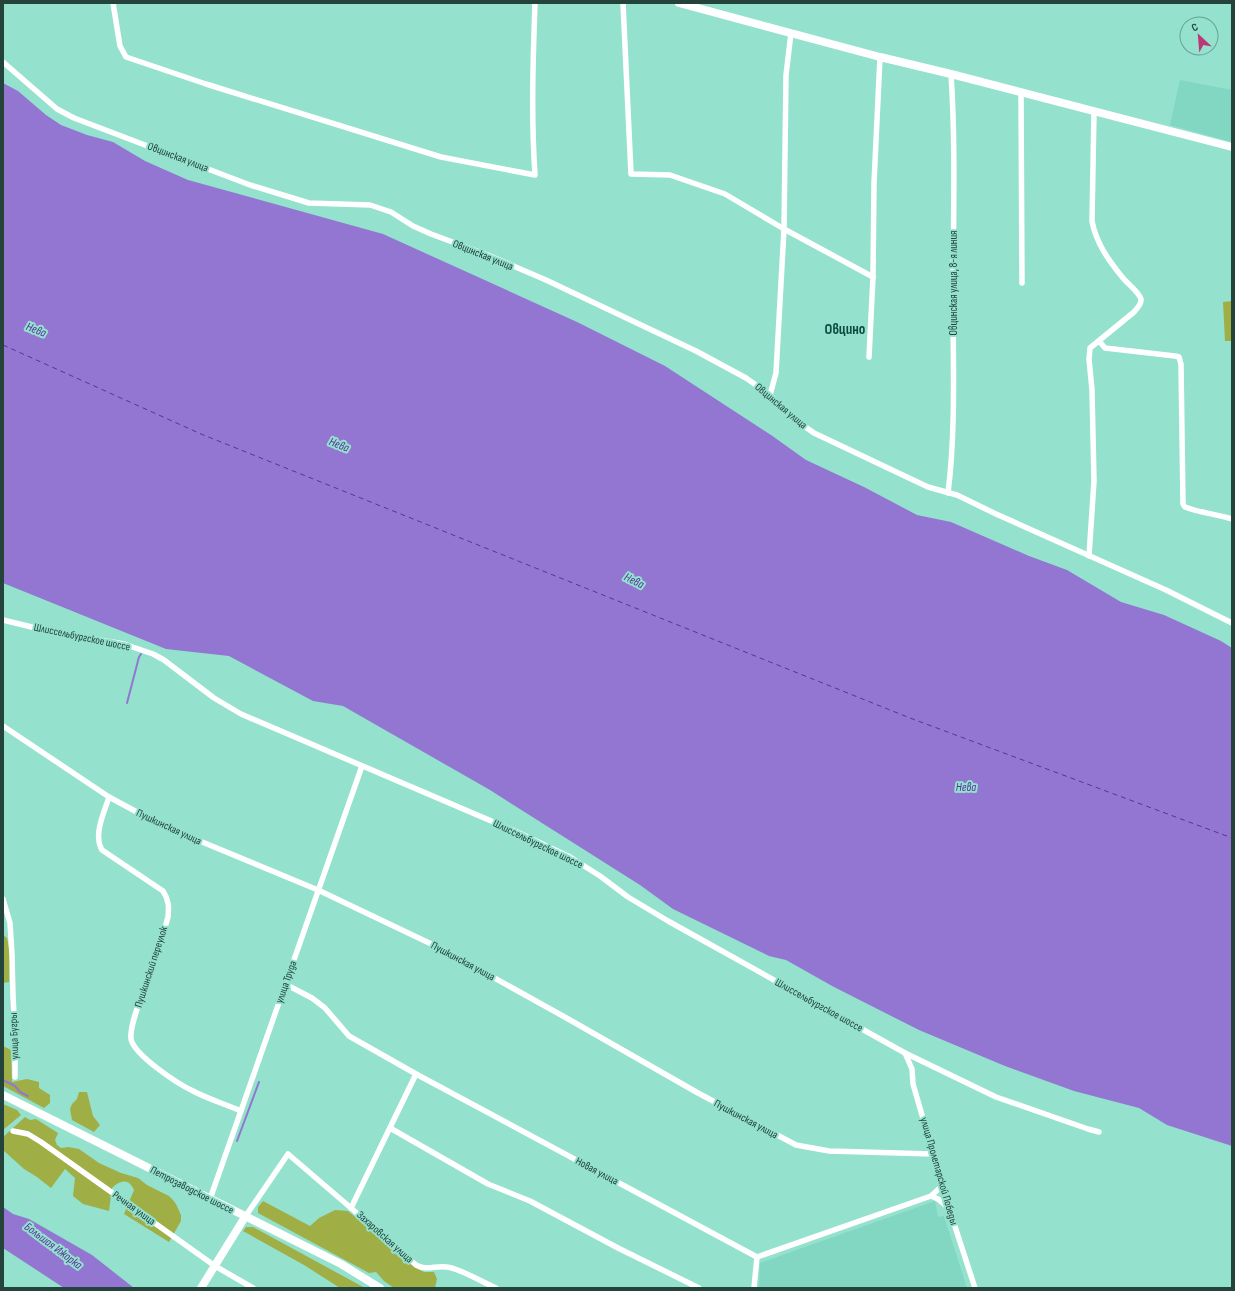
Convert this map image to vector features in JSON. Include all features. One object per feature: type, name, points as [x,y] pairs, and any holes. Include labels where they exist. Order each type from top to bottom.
[{"type":"main road","points":[[679,3],[880,57],[1021,92],[1232,148]]},
{"type":"main road","name":"Петрозаводское шоссе","points":[[3,1094],[341,1264],[380,1288]]},
{"type":"main road","points":[[201,1288],[245,1217]]},
{"type":"street","points":[[113,3],[120,46],[126,57],[206,84],[441,156],[535,175],[532,139],[532,76],[535,3]]},
{"type":"street","points":[[623,3],[631,174],[670,175],[725,194],[784,229],[873,277]]},
{"type":"street","points":[[770,395],[776,373],[784,229],[786,75],[791,33]]},
{"type":"street","points":[[869,357],[873,277],[874,183],[880,57]]},
{"type":"street","name":"Овцинская улица","points":[[3,62],[57,109],[74,118],[250,185],[309,203],[370,205],[391,212],[413,226],[431,234],[490,256],[546,280],[696,351],[746,378],[770,395],[794,419],[814,433],[928,487],[957,495],[1166,590],[1232,623]]},
{"type":"street","name":"Овцинская улица, 8-я линия","points":[[948,493],[951,470],[954,399],[954,116],[951,74]]},
{"type":"street","points":[[1021,92],[1022,283]]},
{"type":"street","points":[[1089,556],[1094,481],[1092,390],[1089,359],[1090,348],[1108,335],[1134,312],[1140,305],[1141,300],[1140,296],[1124,279],[1101,247],[1094,231],[1092,216],[1094,112]]},
{"type":"street","points":[[1099,341],[1105,348],[1179,357],[1181,364],[1183,504],[1185,507],[1190,509],[1215,514],[1232,520]]},
{"type":"street","name":"Шлиссельбургское шоссе","points":[[3,620],[124,644],[153,654],[164,660],[226,706],[265,725],[517,832],[570,857],[600,876],[628,897],[668,921],[905,1053],[996,1097],[1099,1132]]},
{"type":"street","name":"Пушкинская улица","points":[[3,726],[109,797],[161,826],[318,890],[446,951],[698,1093],[796,1146],[829,1152],[933,1154]]},
{"type":"street","name":"улица Труда","points":[[210,1199],[362,766]]},
{"type":"street","name":"Пушкинский переулок","points":[[109,797],[99,832],[99,845],[102,850],[162,891],[167,897],[169,908],[168,917],[152,970],[133,1023],[131,1041],[151,1063],[169,1076],[193,1091],[241,1111]]},
{"type":"street","name":"улица Бугры","points":[[3,899],[10,923],[15,1036],[15,1077]]},
{"type":"street","name":"Новая улица","points":[[285,984],[312,998],[325,1008],[349,1036],[416,1074],[758,1257]]},
{"type":"street","name":"улица Пролетарской Победы","points":[[905,1053],[912,1069],[913,1084],[942,1185],[975,1288]]},
{"type":"street","points":[[351,1208],[416,1074]]},
{"type":"street","points":[[390,1128],[488,1184],[530,1201],[618,1248],[699,1288]]},
{"type":"street","name":"Речная улица","points":[[13,1131],[28,1134],[41,1142],[215,1266],[253,1288]]},
{"type":"street","name":"Захаровская улица","points":[[245,1217],[288,1154],[416,1265],[421,1268],[446,1266],[454,1268],[496,1288]]},
{"type":"street","points":[[754,1288],[758,1257],[930,1196],[942,1185]]},
{"type":"street","points":[[930,1196],[938,1199],[949,1208]]},
{"type":"shaded area","points":[[1180,80],[1232,90],[1232,142],[1170,125]]},
{"type":"shaded area","points":[[935,1201],[938,1217],[944,1216],[967,1288],[759,1288],[760,1263]]},
{"type":"green space","points":[[1232,301],[1232,341],[1225,341],[1223,302]]},
{"type":"green space","points":[[3,935],[7,938],[10,953],[9,982],[3,983]]},
{"type":"green space","points":[[3,1046],[11,1050],[12,1082],[27,1079],[39,1082],[39,1088],[50,1095],[50,1103],[44,1108],[3,1086]]},
{"type":"green space","points":[[79,1092],[87,1092],[93,1116],[100,1125],[94,1132],[72,1120],[70,1109],[72,1104],[77,1099]]},
{"type":"green space","points":[[3,1104],[17,1110],[21,1115],[3,1130]]},
{"type":"green space","points":[[25,1117],[30,1120],[36,1119],[58,1133],[55,1140],[57,1145],[61,1148],[68,1147],[79,1149],[99,1163],[121,1173],[138,1178],[147,1185],[169,1196],[176,1204],[181,1215],[181,1221],[169,1242],[124,1214],[134,1190],[127,1182],[118,1183],[112,1188],[109,1211],[83,1204],[73,1196],[75,1178],[65,1169],[51,1188],[24,1169],[3,1150],[3,1137]]},
{"type":"green space","points":[[263,1201],[310,1226],[319,1218],[335,1210],[348,1211],[416,1268],[424,1272],[434,1272],[437,1279],[435,1288],[394,1288],[384,1281],[376,1272],[369,1273],[258,1213],[258,1207]]},
{"type":"green space","points":[[246,1227],[253,1227],[365,1288],[340,1288],[304,1265],[243,1231]]},
{"type":"water","name":"Нева","points":[[3,83],[18,91],[46,115],[61,125],[87,135],[113,142],[145,161],[188,180],[383,234],[577,322],[665,366],[771,435],[806,460],[864,487],[917,515],[951,522],[1029,556],[1067,570],[1121,602],[1164,615],[1221,641],[1232,648],[1232,1146],[1167,1125],[1139,1108],[1074,1091],[1005,1066],[919,1030],[834,987],[786,960],[769,956],[673,909],[640,885],[490,790],[343,706],[313,701],[229,656],[166,649],[3,583]]},
{"type":"water","name":"Большая Ижорка","points":[[3,1207],[13,1214],[29,1219],[92,1255],[134,1288],[64,1288],[3,1248]]},
{"type":"waterway","points":[[127,703],[141,654]]},
{"type":"waterway","points":[[3,1080],[15,1086],[20,1092],[28,1096]]},
{"type":"waterway","points":[[237,1141],[259,1082]]},
{"type":"ferry route","points":[[3,345],[201,434],[910,718],[1232,838]]},
{"type":"district","name":"Овцино","points":[[845,329]]}]
